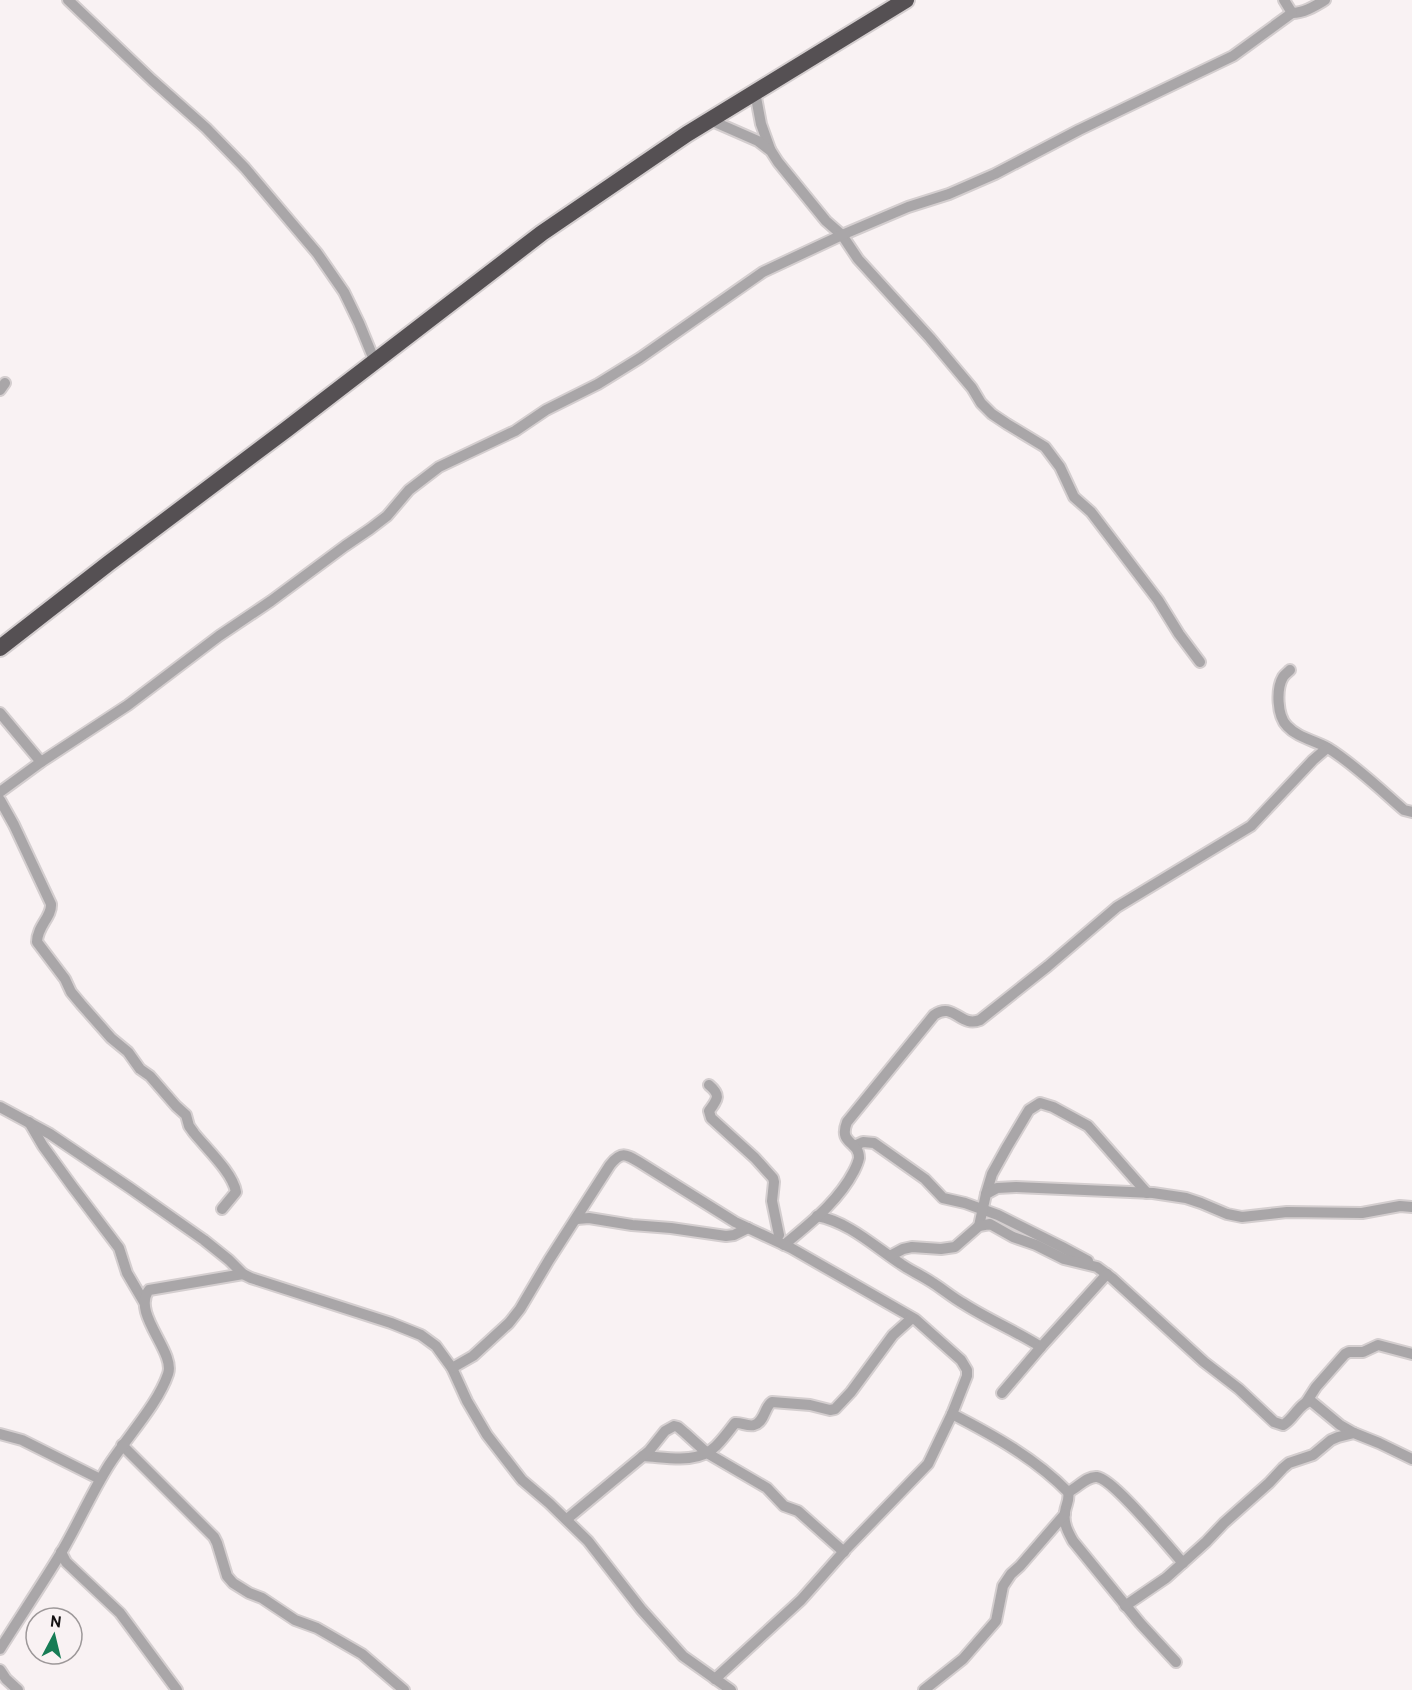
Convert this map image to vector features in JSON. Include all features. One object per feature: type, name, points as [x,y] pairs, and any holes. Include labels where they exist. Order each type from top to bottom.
[{"type":"highway","points":[[1,646],[542,233],[617,180],[710,120],[906,0]]},
{"type":"street","points":[[68,0],[214,136],[245,168],[317,253],[344,292],[375,362]]},
{"type":"street","points":[[1284,0],[1292,13]]},
{"type":"street","points":[[0,792],[128,705],[219,636],[370,529],[387,516],[409,490],[439,467],[515,430],[546,410],[598,384],[640,358],[763,272],[908,207],[949,194],[995,174],[1079,130],[1233,56],[1292,13],[1302,12],[1325,0]]},
{"type":"street","points":[[755,92],[761,124],[771,151],[778,162],[826,221],[842,235],[858,259],[930,338],[972,388],[981,403],[992,414],[1045,447],[1052,455],[1074,497],[1090,512],[1113,541],[1158,600],[1200,662]]},
{"type":"street","points":[[710,120],[759,141],[771,151]]},
{"type":"street","points":[[1290,670],[1283,677],[1279,704],[1279,711],[1286,725],[1294,732],[1327,748],[1346,761],[1404,810],[1412,812]]},
{"type":"street","points":[[0,713],[41,762]]},
{"type":"street","points":[[777,1239],[803,1229],[839,1195],[849,1181],[859,1157],[858,1150],[844,1134],[847,1122],[934,1015],[945,1010],[972,1023],[980,1020],[1117,907],[1251,825],[1312,760],[1327,748]]},
{"type":"street","points":[[0,800],[51,904],[52,909],[40,928],[37,942],[76,998],[111,1038],[128,1052],[140,1069],[150,1076],[186,1115],[187,1122],[194,1133],[230,1176],[236,1192],[222,1209]]},
{"type":"street","points":[[709,1085],[717,1095],[709,1111],[711,1118],[755,1158],[773,1178],[772,1201],[777,1239]]},
{"type":"street","points":[[979,1226],[992,1173],[1029,1110],[1040,1103],[1053,1107],[1088,1126],[1147,1193]]},
{"type":"street","points":[[0,1107],[50,1134],[181,1223],[220,1252],[243,1274],[391,1323],[421,1335],[436,1346],[452,1368],[467,1401],[487,1435],[522,1480],[588,1541],[640,1609],[683,1656],[731,1690]]},
{"type":"street","points":[[0,1649],[61,1552],[100,1479],[153,1404],[169,1373],[170,1364],[150,1322],[144,1302],[128,1273],[119,1248],[66,1178],[28,1122]]},
{"type":"street","points":[[854,1146],[863,1142],[874,1143],[925,1179],[942,1198],[965,1203],[1017,1224],[1107,1274],[1274,1422],[1283,1425],[1288,1422],[1316,1387],[1349,1352],[1362,1352],[1378,1345],[1412,1354]]},
{"type":"street","points":[[452,1368],[473,1356],[509,1323],[610,1165],[622,1155],[634,1159],[735,1222],[777,1239],[912,1318],[961,1360],[967,1370],[967,1376],[928,1464],[801,1600],[715,1679]]},
{"type":"street","points":[[986,1194],[997,1188],[1016,1187],[1147,1193],[1186,1198],[1227,1214],[1242,1217],[1287,1212],[1362,1213],[1412,1206]]},
{"type":"street","points":[[817,1216],[836,1222],[963,1304],[1041,1347]]},
{"type":"street","points":[[577,1219],[589,1218],[726,1236],[748,1228]]},
{"type":"street","points":[[890,1256],[912,1248],[955,1247],[979,1226],[990,1224],[1013,1237],[1064,1259],[1093,1265]]},
{"type":"street","points":[[144,1302],[149,1290],[243,1274]]},
{"type":"street","points":[[1002,1393],[1107,1274]]},
{"type":"street","points":[[643,1456],[688,1458],[707,1453],[738,1422],[753,1426],[757,1424],[767,1406],[772,1402],[810,1404],[830,1410],[835,1409],[851,1392],[892,1335],[912,1318]]},
{"type":"street","points":[[1307,1401],[1314,1402],[1340,1425],[1354,1433],[1412,1458]]},
{"type":"street","points":[[952,1414],[1018,1452],[1068,1492],[1066,1527],[1073,1541],[1125,1606],[1176,1662]]},
{"type":"street","points":[[567,1520],[649,1451],[664,1431],[674,1426],[686,1433],[707,1453],[766,1488],[784,1506],[798,1511],[844,1552]]},
{"type":"street","points":[[1125,1606],[1166,1578],[1289,1463],[1313,1455],[1330,1440],[1354,1433]]},
{"type":"street","points":[[0,1434],[22,1440],[100,1479]]},
{"type":"street","points":[[122,1445],[214,1536],[229,1580],[295,1620],[317,1628],[362,1654],[404,1690]]},
{"type":"street","points":[[1068,1492],[1078,1488],[1089,1478],[1100,1478],[1106,1481],[1183,1563]]},
{"type":"street","points":[[924,1690],[963,1659],[996,1621],[1003,1586],[1065,1514]]},
{"type":"street","points":[[61,1552],[66,1562],[120,1613],[177,1690]]},
{"type":"street","points":[[0,1670],[18,1690]]}]
